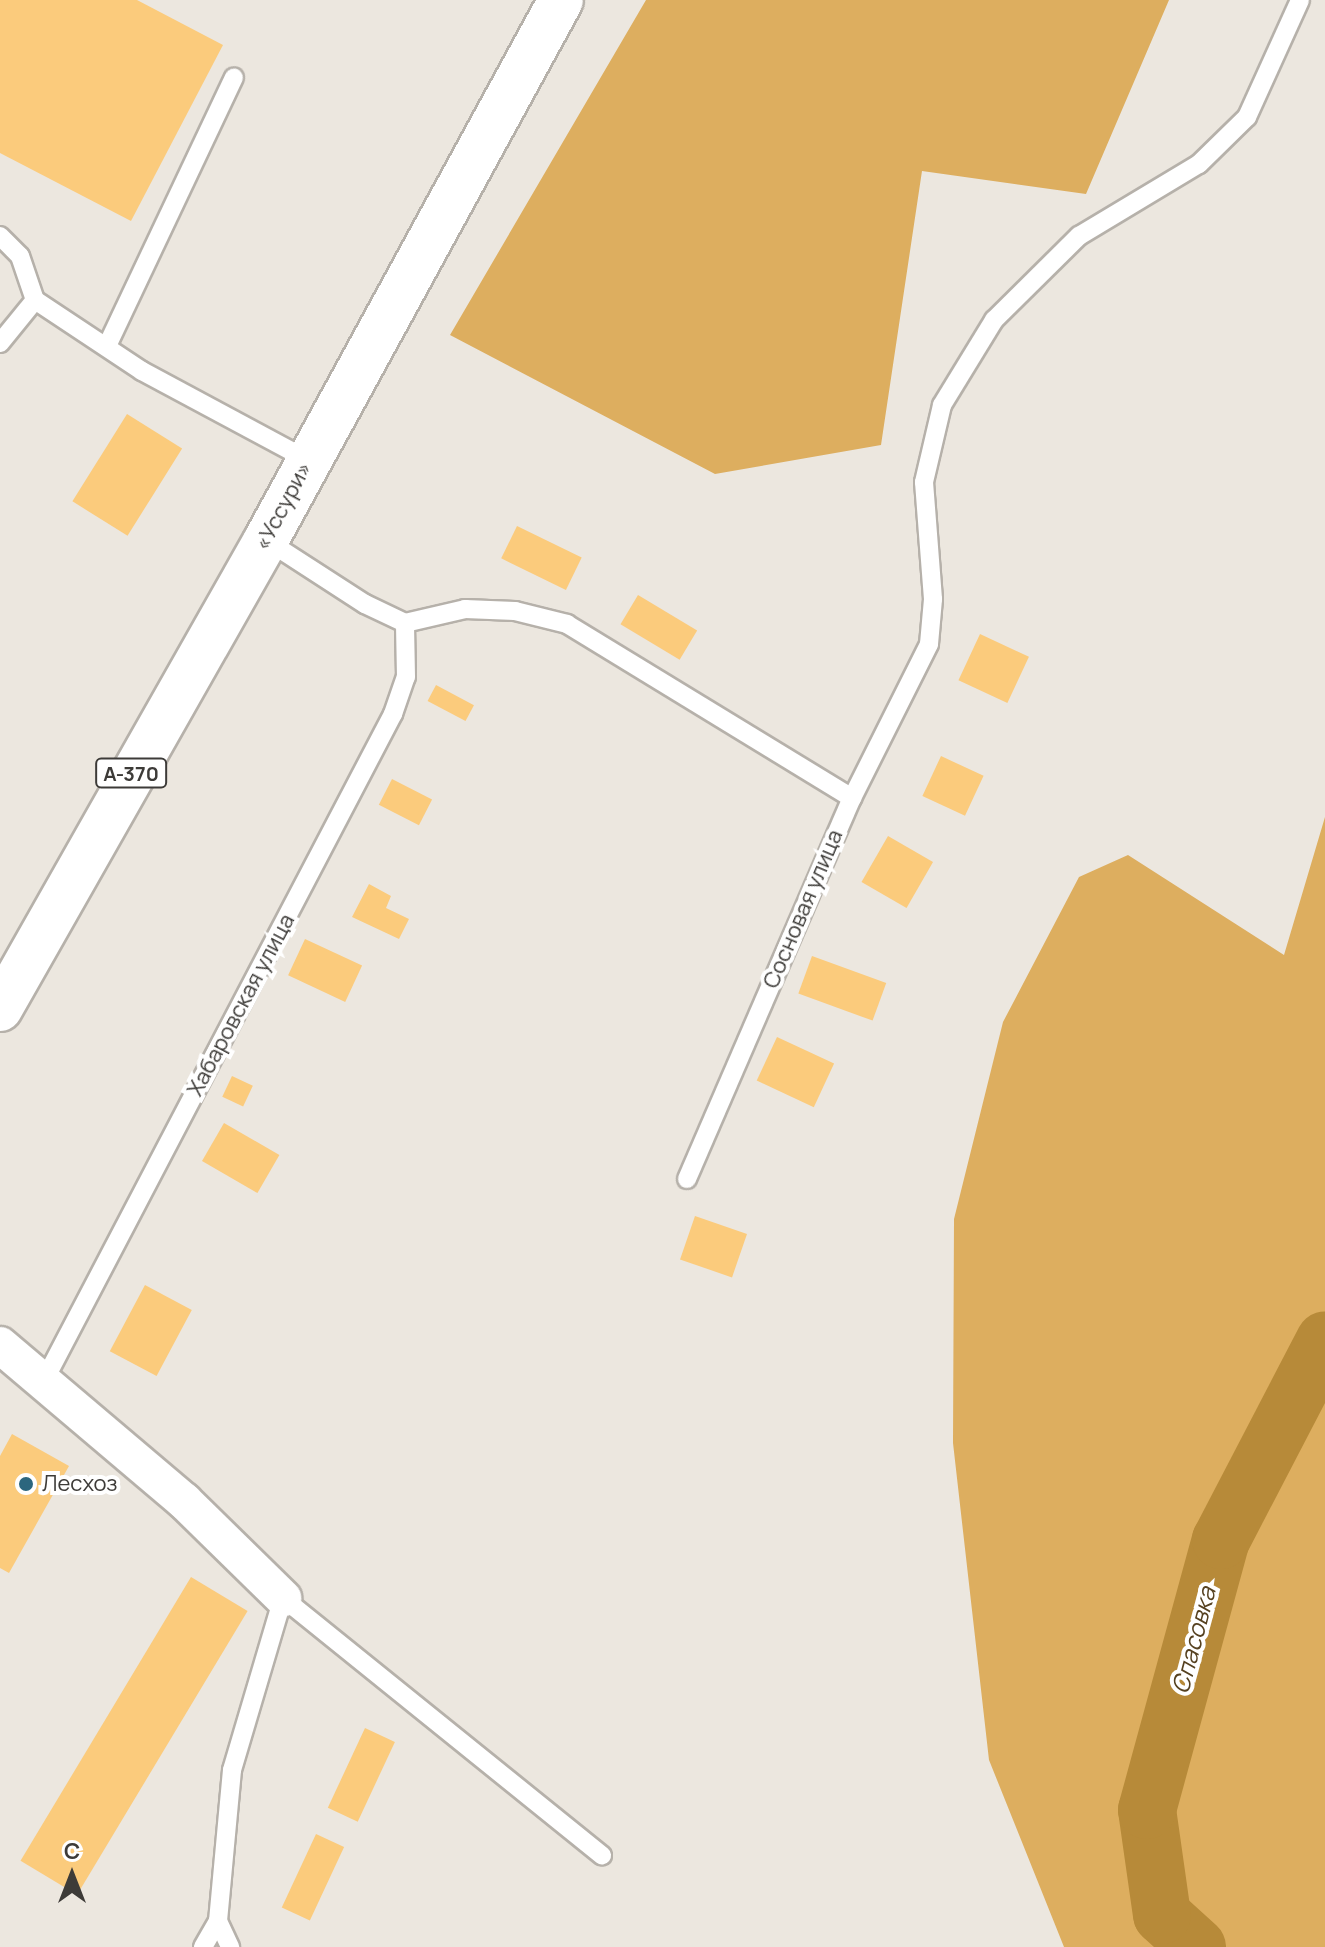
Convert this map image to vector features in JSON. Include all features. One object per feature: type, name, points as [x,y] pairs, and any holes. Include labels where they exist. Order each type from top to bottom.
[{"type":"highway","name":"«Уссури»","points":[[0,1009],[266,540],[561,0]]},
{"type":"street","points":[[0,1345],[45,1379],[184,1501],[283,1598]]},
{"type":"lane","name":"Сосновая улица","points":[[687,1179],[852,798],[929,644],[933,599],[924,482],[942,405],[994,320],[1079,236],[1199,164],[1247,117],[1300,0]]},
{"type":"lane","points":[[107,346],[234,77]]},
{"type":"lane","points":[[0,236],[20,256],[35,300],[142,371],[308,460]]},
{"type":"lane","points":[[0,343],[35,300]]},
{"type":"lane","points":[[266,540],[365,604],[405,623],[465,609],[515,611],[567,624],[852,798]]},
{"type":"lane","name":"Хабаровская улица","points":[[45,1379],[393,714],[406,677],[405,623]]},
{"type":"lane","points":[[203,1947],[218,1921],[232,1770],[283,1598],[602,1855]]},
{"type":"lane","points":[[218,1921],[230,1947]]},
{"type":"shaded area","points":[[646,0],[1169,0],[1086,194],[922,171],[881,445],[715,474],[450,335]]},
{"type":"shaded area","points":[[1325,817],[1325,1947],[1064,1947],[989,1760],[953,1443],[954,1219],[1003,1022],[1079,877],[1128,855],[1284,955]]},
{"type":"building","points":[[0,0],[137,0],[223,45],[131,221],[0,153]]},
{"type":"building","points":[[127,414],[182,448],[128,536],[72,501]]},
{"type":"building","points":[[517,526],[582,558],[566,590],[501,558]]},
{"type":"building","points":[[638,595],[697,631],[680,660],[620,624]]},
{"type":"building","points":[[980,634],[1029,657],[1007,703],[958,680]]},
{"type":"building","points":[[436,685],[474,705],[466,721],[428,701]]},
{"type":"building","points":[[941,756],[984,776],[965,816],[922,796]]},
{"type":"building","points":[[392,779],[432,799],[419,825],[379,805]]},
{"type":"building","points":[[888,836],[933,862],[907,908],[862,882]]},
{"type":"building","points":[[369,884],[391,896],[386,908],[409,919],[399,939],[352,917]]},
{"type":"building","points":[[305,939],[362,966],[345,1002],[288,975]]},
{"type":"building","points":[[812,956],[886,983],[873,1021],[798,994]]},
{"type":"building","points":[[777,1037],[834,1064],[814,1107],[757,1081]]},
{"type":"building","points":[[232,1076],[253,1086],[243,1107],[222,1097]]},
{"type":"building","points":[[224,1123],[279,1155],[257,1193],[202,1161]]},
{"type":"building","points":[[695,1216],[747,1234],[732,1277],[680,1259]]},
{"type":"building","points":[[145,1285],[192,1310],[157,1376],[110,1351]]},
{"type":"building","points":[[12,1434],[69,1466],[9,1573],[0,1568],[0,1456]]},
{"type":"building","points":[[191,1577],[248,1611],[77,1895],[21,1861]]},
{"type":"building","points":[[365,1728],[395,1742],[358,1822],[328,1808]]},
{"type":"building","points":[[316,1834],[344,1847],[310,1921],[282,1907]]},
{"type":"waterway","name":"Спасовка","points":[[1197,1947],[1162,1915],[1147,1810],[1221,1540],[1325,1340]]},
{"type":"place","name":"Лесхоз","points":[[26,1484]]}]
